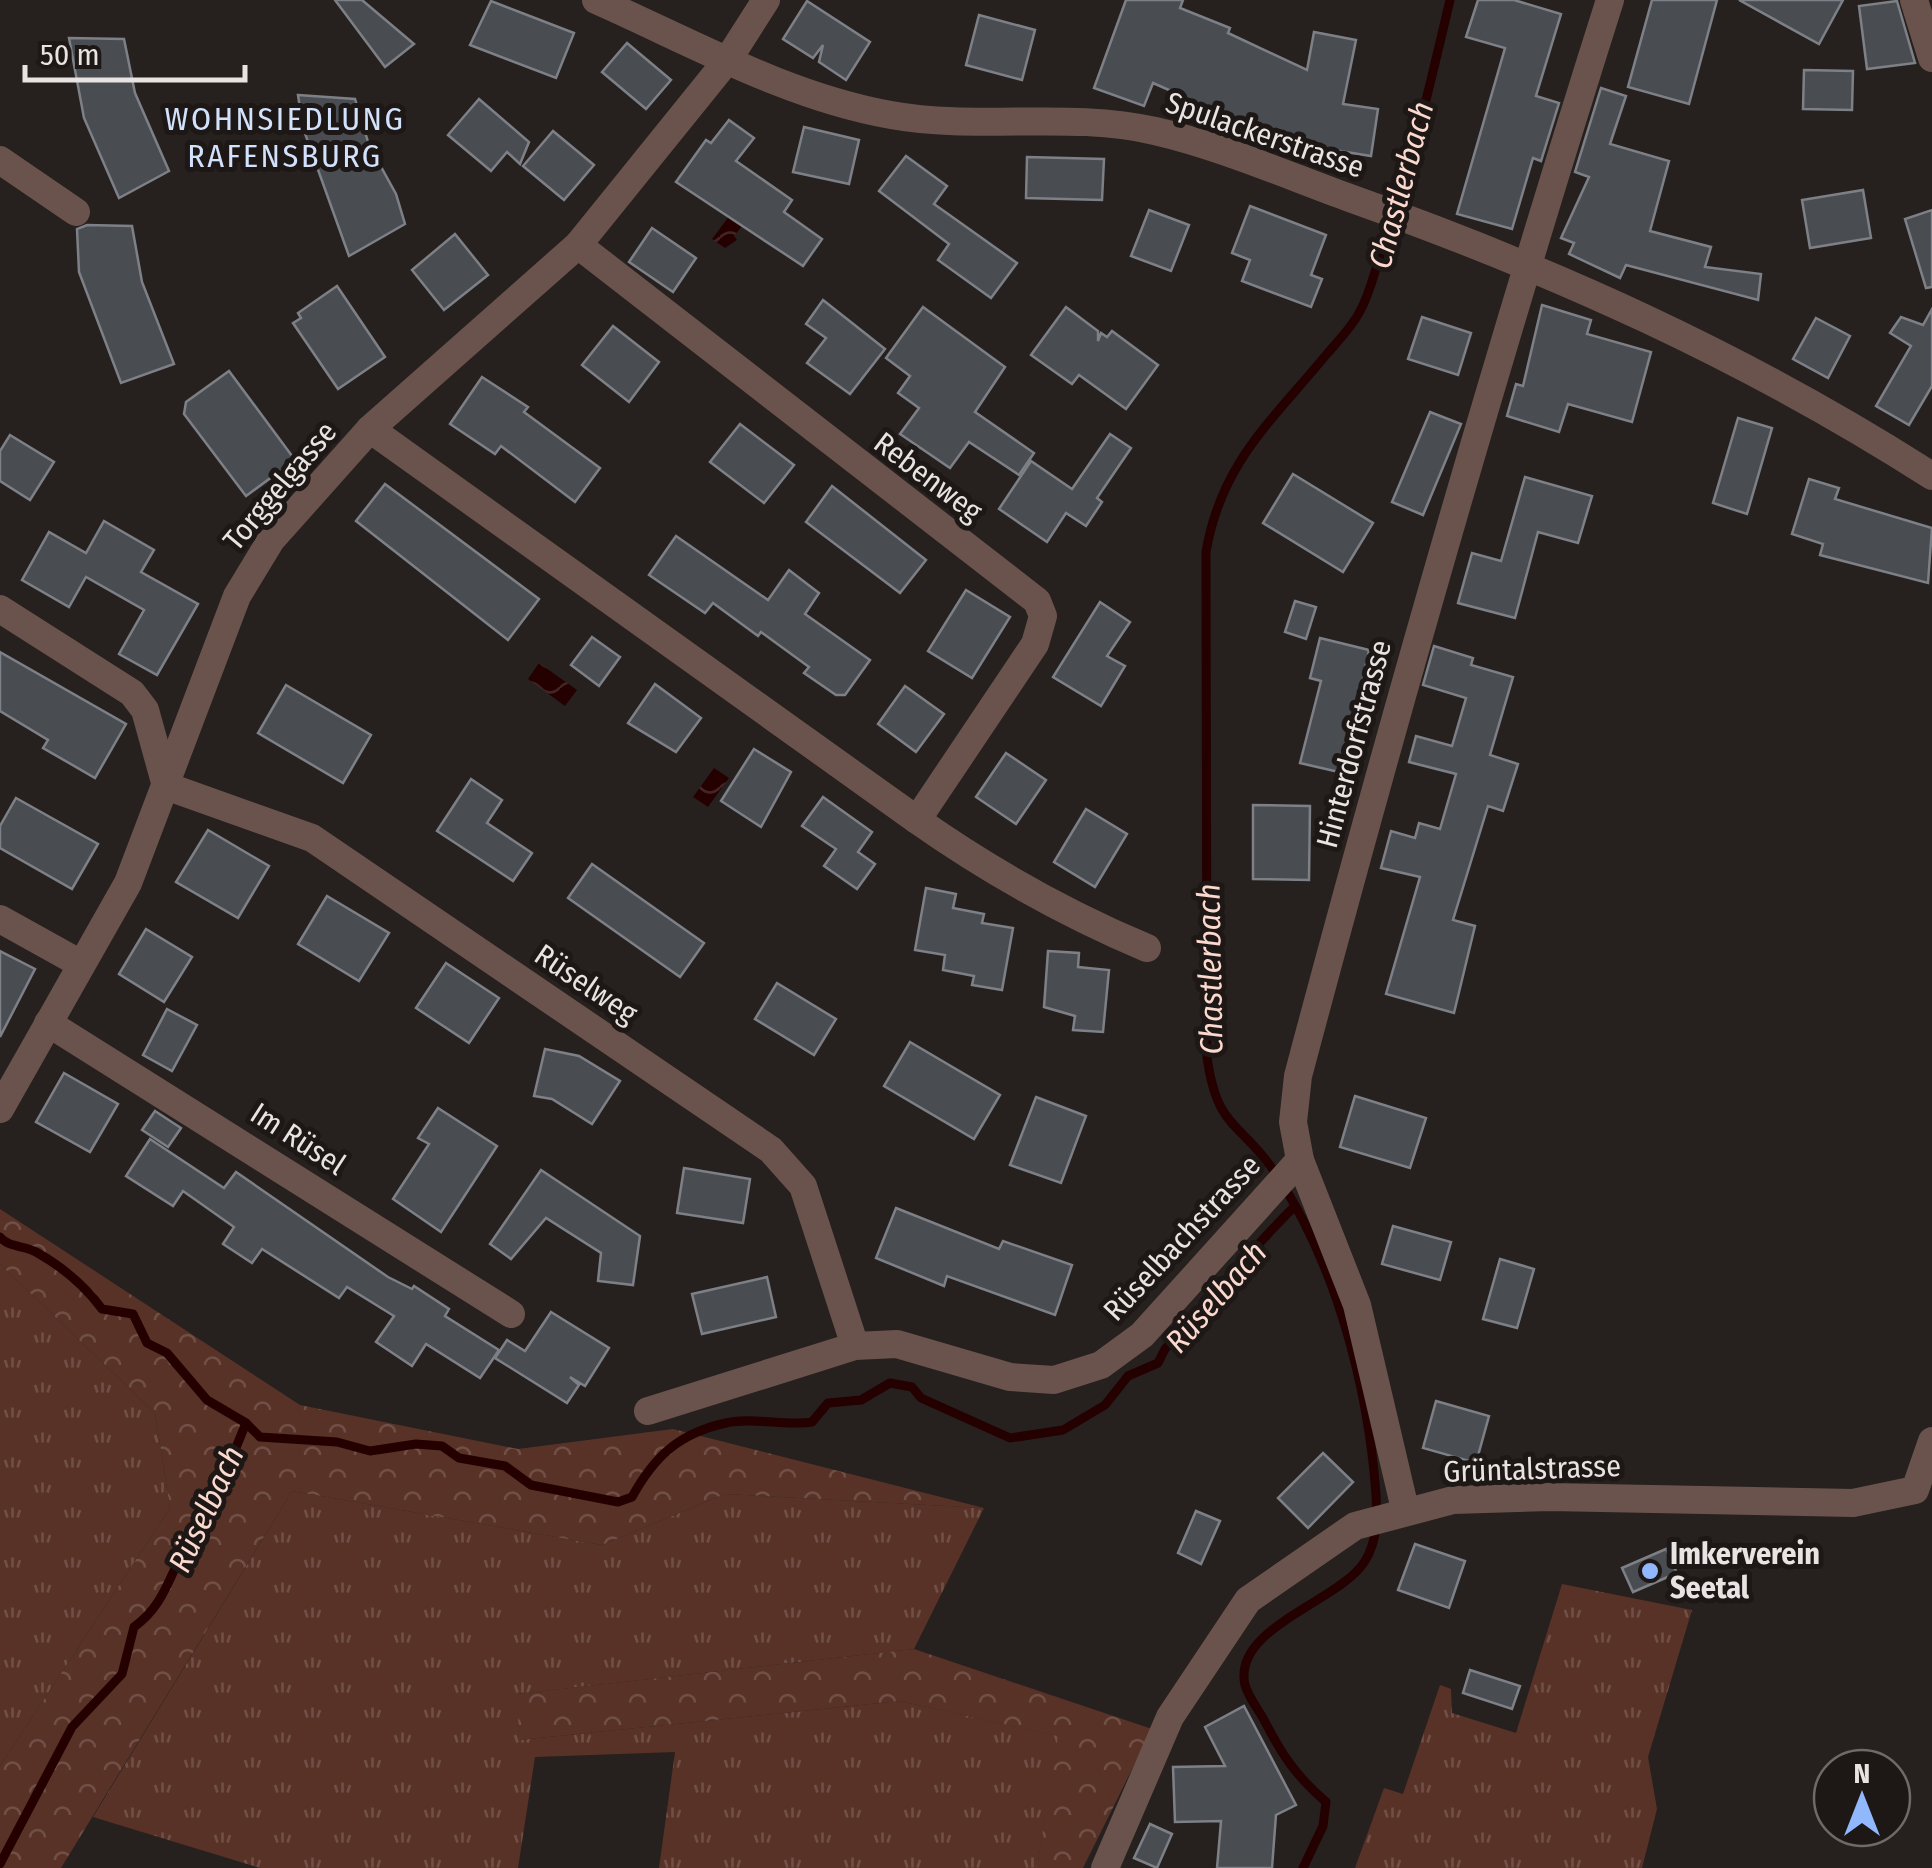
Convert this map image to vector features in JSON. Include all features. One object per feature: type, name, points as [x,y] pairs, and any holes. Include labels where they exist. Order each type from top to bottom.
[{"type":"street","name":"Spulackerstrasse","points":[[596,0],[794,87],[892,115],[1100,123],[1153,130],[1376,207],[1526,263],[1684,333],[1822,405],[1932,476]]},
{"type":"street","name":"Torggelgasse","points":[[0,1109],[128,883],[249,572],[294,512],[370,429],[578,246],[729,58],[766,0]]},
{"type":"street","name":"Hinterdorfstrasse","points":[[1401,1511],[1357,1304],[1286,1175],[1298,1076],[1388,737],[1526,263],[1610,0]]},
{"type":"street","points":[[1914,0],[1932,58]]},
{"type":"street","points":[[0,160],[76,212]]},
{"type":"street","name":"Rebenweg","points":[[578,246],[1037,600],[1043,616],[1035,644],[917,820]]},
{"type":"street","points":[[370,429],[995,875],[1078,919],[1147,948]]},
{"type":"street","points":[[0,609],[132,693],[145,710],[166,786]]},
{"type":"street","name":"Rüselweg","points":[[166,786],[312,838],[772,1150],[804,1186],[855,1346]]},
{"type":"street","points":[[0,919],[81,964]]},
{"type":"street","name":"Im Rüsel","points":[[48,1023],[511,1314]]},
{"type":"street","name":"Rüselbachstrasse","points":[[648,1412],[855,1346],[898,1344],[1010,1377],[1054,1380],[1102,1364],[1142,1335],[1286,1175]]},
{"type":"street","name":"Grüntalstrasse","points":[[1105,1868],[1170,1717],[1248,1600],[1355,1526],[1453,1500],[1550,1497],[1854,1503],[1915,1490],[1932,1440]]},
{"type":"green space","points":[[0,1209],[300,1405],[518,1449],[673,1429],[984,1508],[725,1494],[602,1545],[292,1491],[61,1868],[0,1868],[0,1766],[170,1508],[155,1413],[0,1264]]},
{"type":"green space","points":[[0,1264],[155,1413],[170,1508],[0,1766]]},
{"type":"green space","points":[[292,1491],[602,1545],[725,1494],[984,1508],[914,1649],[518,1694],[519,1740],[900,1701],[1059,1736],[1037,1868],[659,1868],[675,1752],[535,1757],[518,1868],[260,1868],[93,1817]]},
{"type":"green space","points":[[1562,1584],[1692,1610],[1648,1757],[1657,1809],[1642,1868],[1355,1868],[1384,1788],[1403,1794],[1440,1685],[1451,1689],[1452,1713],[1516,1733]]},
{"type":"green space","points":[[914,1649],[1152,1729],[1083,1868],[1037,1868],[1058,1736],[900,1701],[519,1740],[517,1694]]},
{"type":"water","points":[[733,211],[746,221],[734,236],[737,240],[725,248],[712,239]]},
{"type":"water","points":[[539,663],[577,690],[565,706],[528,679]]},
{"type":"water","points":[[714,768],[729,778],[708,807],[693,797]]},
{"type":"building","points":[[335,0],[362,0],[414,44],[385,67]]},
{"type":"building","points":[[1126,0],[1183,0],[1180,8],[1230,28],[1228,33],[1307,70],[1314,32],[1356,40],[1343,104],[1378,109],[1371,156],[1265,139],[1214,117],[1217,111],[1153,83],[1144,106],[1094,88]]},
{"type":"building","points":[[1478,0],[1514,0],[1561,14],[1536,96],[1559,103],[1541,161],[1533,158],[1512,229],[1457,214],[1505,48],[1466,37]]},
{"type":"building","points":[[1652,0],[1717,0],[1689,104],[1628,87]]},
{"type":"building","points":[[1739,0],[1843,0],[1819,44]]},
{"type":"building","points":[[491,1],[574,33],[556,78],[470,45]]},
{"type":"building","points":[[807,1],[870,42],[846,80],[819,62],[823,45],[813,58],[783,39]]},
{"type":"building","points":[[1897,1],[1915,63],[1867,69],[1859,6]]},
{"type":"building","points":[[979,15],[1035,30],[1022,80],[966,65]]},
{"type":"building","points":[[69,38],[124,39],[135,93],[169,171],[119,198],[84,118]]},
{"type":"building","points":[[627,43],[671,80],[646,109],[602,72]]},
{"type":"building","points":[[1804,70],[1853,71],[1852,110],[1803,109]]},
{"type":"building","points":[[1601,88],[1626,96],[1610,144],[1669,161],[1650,231],[1711,247],[1705,267],[1761,274],[1758,300],[1626,265],[1620,278],[1569,254],[1574,243],[1561,238],[1589,177],[1575,172]]},
{"type":"building","points":[[298,95],[355,99],[369,145],[396,194],[405,224],[349,256],[303,128]]},
{"type":"building","points":[[479,99],[529,142],[520,164],[507,152],[491,171],[448,135]]},
{"type":"building","points":[[729,120],[754,138],[736,161],[792,200],[784,212],[822,239],[803,266],[676,182],[706,140],[711,143]]},
{"type":"building","points":[[804,127],[859,140],[849,184],[793,172]]},
{"type":"building","points":[[553,131],[594,165],[564,200],[523,166]]},
{"type":"building","points":[[906,156],[947,186],[934,204],[1017,263],[991,298],[938,260],[949,244],[879,191]]},
{"type":"building","points":[[1027,157],[1104,159],[1102,200],[1026,198]]},
{"type":"building","points":[[1863,190],[1871,238],[1810,248],[1802,200]]},
{"type":"building","points":[[1250,206],[1326,235],[1311,275],[1322,279],[1311,307],[1242,281],[1250,260],[1232,253]]},
{"type":"building","points":[[1149,210],[1189,225],[1171,271],[1131,256]]},
{"type":"building","points":[[1932,210],[1932,287],[1926,288],[1905,219]]},
{"type":"building","points":[[87,225],[132,226],[142,282],[174,364],[121,383],[79,272],[77,229]]},
{"type":"building","points":[[652,228],[696,258],[673,292],[629,262]]},
{"type":"building","points":[[455,234],[488,275],[444,310],[412,270]]},
{"type":"building","points":[[337,286],[385,357],[338,389],[293,323],[301,318],[298,313]]},
{"type":"building","points":[[823,300],[885,349],[850,394],[807,363],[826,338],[806,324]]},
{"type":"building","points":[[1542,305],[1591,320],[1587,334],[1651,352],[1632,422],[1568,404],[1559,432],[1507,416],[1516,384],[1523,386]]},
{"type":"building","points":[[923,307],[1005,367],[975,412],[1034,453],[1019,475],[969,442],[950,468],[900,434],[919,408],[898,393],[910,376],[886,358]]},
{"type":"building","points":[[1066,307],[1098,331],[1098,341],[1101,333],[1107,337],[1112,331],[1158,365],[1126,409],[1079,375],[1072,384],[1031,355]]},
{"type":"building","points":[[1932,309],[1932,386],[1909,425],[1876,406],[1911,346],[1890,333],[1901,317],[1923,325]]},
{"type":"building","points":[[1422,317],[1471,333],[1458,375],[1408,359]]},
{"type":"building","points":[[1816,318],[1850,336],[1828,378],[1793,359]]},
{"type":"building","points":[[613,326],[659,362],[629,402],[582,365]]},
{"type":"building","points":[[229,371],[295,460],[246,496],[184,414],[186,402]]},
{"type":"building","points":[[482,377],[528,407],[524,412],[600,468],[575,502],[501,446],[495,454],[450,424]]},
{"type":"building","points":[[1430,412],[1461,424],[1423,515],[1392,502]]},
{"type":"building","points":[[1738,418],[1772,428],[1747,514],[1713,503]]},
{"type":"building","points":[[740,424],[794,465],[764,503],[710,462]]},
{"type":"building","points":[[1110,434],[1131,448],[1097,498],[1102,502],[1086,526],[1066,513],[1047,542],[999,509],[1031,461],[1072,489]]},
{"type":"building","points":[[10,435],[54,462],[30,500],[0,481],[0,451]]},
{"type":"building","points":[[1293,474],[1373,523],[1343,572],[1263,523]]},
{"type":"building","points":[[1525,477],[1592,496],[1578,543],[1538,532],[1515,618],[1458,603],[1472,553],[1501,561]]},
{"type":"building","points":[[1809,479],[1839,488],[1835,499],[1932,528],[1928,583],[1820,555],[1823,544],[1792,534]]},
{"type":"building","points":[[385,484],[539,599],[508,640],[356,521]]},
{"type":"building","points":[[832,486],[926,560],[900,593],[806,522]]},
{"type":"building","points":[[104,521],[154,550],[141,572],[198,604],[157,675],[119,654],[144,610],[86,577],[69,607],[22,580],[49,532],[86,553]]},
{"type":"building","points":[[676,536],[768,600],[789,570],[819,593],[805,614],[870,660],[845,695],[836,695],[804,673],[809,667],[761,632],[758,636],[713,603],[705,613],[649,575]]},
{"type":"building","points":[[966,590],[1010,617],[972,678],[928,651]]},
{"type":"building","points":[[1295,601],[1316,607],[1306,639],[1285,632]]},
{"type":"building","points":[[1100,602],[1130,622],[1107,656],[1125,666],[1101,706],[1053,677]]},
{"type":"building","points":[[592,637],[620,657],[599,686],[571,665]]},
{"type":"building","points":[[1320,638],[1369,650],[1343,773],[1300,763],[1321,681],[1310,678]]},
{"type":"building","points":[[1434,646],[1473,658],[1471,665],[1513,677],[1490,755],[1518,764],[1503,811],[1488,806],[1453,920],[1475,926],[1454,1013],[1386,994],[1420,877],[1381,868],[1391,831],[1415,838],[1419,823],[1440,829],[1456,774],[1409,762],[1416,736],[1452,746],[1466,698],[1423,685]]},
{"type":"building","points":[[0,652],[126,724],[95,778],[43,748],[48,740],[0,711]]},
{"type":"building","points":[[655,684],[701,718],[676,752],[628,723]]},
{"type":"building","points":[[286,685],[371,735],[343,783],[258,733]]},
{"type":"building","points":[[905,686],[944,714],[916,752],[878,724]]},
{"type":"building","points":[[754,749],[791,772],[761,827],[721,801]]},
{"type":"building","points":[[1006,753],[1046,780],[1016,824],[976,797]]},
{"type":"building","points":[[471,779],[502,800],[487,823],[532,853],[513,881],[437,831]]},
{"type":"building","points":[[823,797],[872,832],[858,852],[875,864],[857,889],[824,866],[836,849],[802,826]]},
{"type":"building","points":[[16,798],[98,844],[72,889],[0,848],[0,826]]},
{"type":"building","points":[[1253,805],[1310,806],[1309,880],[1253,879]]},
{"type":"building","points":[[1086,809],[1127,834],[1095,887],[1054,862]]},
{"type":"building","points":[[208,830],[269,866],[238,918],[176,882]]},
{"type":"building","points":[[592,864],[704,943],[680,977],[568,898]]},
{"type":"building","points":[[926,888],[956,894],[953,908],[984,914],[982,923],[1013,928],[1002,990],[972,985],[974,976],[943,970],[945,955],[915,950]]},
{"type":"building","points":[[327,896],[389,933],[359,981],[298,944]]},
{"type":"building","points":[[146,929],[192,957],[164,1002],[119,974]]},
{"type":"building","points":[[0,951],[35,969],[0,1037]]},
{"type":"building","points":[[1048,951],[1079,953],[1078,967],[1109,970],[1103,1032],[1073,1030],[1075,1016],[1044,1007]]},
{"type":"building","points":[[446,963],[499,998],[469,1043],[416,1008]]},
{"type":"building","points":[[777,983],[836,1019],[814,1055],[755,1019]]},
{"type":"building","points":[[167,1009],[197,1025],[172,1071],[143,1055]]},
{"type":"building","points":[[910,1042],[1000,1095],[974,1139],[884,1086]]},
{"type":"building","points":[[545,1049],[579,1056],[620,1081],[592,1124],[552,1099],[534,1096]]},
{"type":"building","points":[[64,1073],[118,1104],[90,1152],[36,1122]]},
{"type":"building","points":[[1355,1096],[1426,1118],[1410,1168],[1340,1147]]},
{"type":"building","points":[[1036,1097],[1086,1116],[1061,1183],[1010,1165]]},
{"type":"building","points":[[438,1108],[497,1146],[441,1232],[393,1199],[429,1144],[418,1138]]},
{"type":"building","points":[[155,1111],[181,1128],[168,1147],[142,1130]]},
{"type":"building","points":[[150,1139],[224,1188],[236,1172],[388,1277],[412,1289],[414,1286],[449,1309],[445,1316],[499,1350],[480,1378],[426,1344],[412,1366],[376,1342],[394,1316],[347,1287],[339,1298],[262,1249],[252,1263],[223,1244],[234,1227],[183,1191],[173,1206],[126,1176]]},
{"type":"building","points":[[684,1168],[750,1179],[743,1223],[677,1213]]},
{"type":"building","points":[[541,1170],[640,1236],[633,1285],[598,1281],[601,1253],[546,1218],[511,1259],[490,1244]]},
{"type":"building","points":[[896,1208],[999,1249],[1003,1241],[1072,1265],[1055,1315],[947,1276],[944,1286],[876,1258]]},
{"type":"building","points":[[1393,1226],[1451,1242],[1440,1280],[1382,1264]]},
{"type":"building","points":[[1500,1259],[1534,1269],[1517,1328],[1483,1319]]},
{"type":"building","points":[[767,1277],[776,1317],[702,1334],[692,1294]]},
{"type":"building","points":[[551,1312],[609,1348],[585,1386],[570,1377],[579,1385],[567,1403],[495,1358],[507,1340],[525,1351]]},
{"type":"building","points":[[1436,1401],[1489,1416],[1476,1463],[1423,1448]]},
{"type":"building","points":[[1323,1453],[1353,1482],[1308,1528],[1278,1498]]},
{"type":"building","points":[[1196,1511],[1220,1521],[1201,1564],[1178,1553]]},
{"type":"building","points":[[1415,1544],[1465,1561],[1449,1608],[1398,1590]]},
{"type":"building","name":"Imkerverein Seetal","points":[[1666,1549],[1677,1573],[1633,1592],[1622,1568]]},
{"type":"building","points":[[1470,1670],[1520,1686],[1512,1709],[1463,1693]]},
{"type":"building","points":[[1244,1706],[1296,1805],[1276,1815],[1272,1868],[1217,1868],[1221,1821],[1175,1822],[1173,1767],[1225,1766],[1205,1727]]},
{"type":"building","points":[[1150,1824],[1172,1834],[1157,1868],[1134,1858]]},
{"type":"waterway","name":"Chastlerbach","points":[[1303,1868],[1323,1826],[1326,1802],[1297,1773],[1276,1743],[1246,1689],[1245,1665],[1271,1631],[1334,1590],[1365,1561],[1374,1537],[1376,1494],[1357,1369],[1331,1285],[1296,1207],[1262,1155],[1224,1112],[1211,1081],[1207,1057],[1206,552],[1213,521],[1236,468],[1268,423],[1356,319],[1363,305],[1411,157],[1450,0]]},
{"type":"waterway","name":"Rüselbach","points":[[0,1864],[72,1727],[122,1674],[134,1627],[166,1589],[220,1484],[246,1423],[260,1437],[337,1442],[370,1451],[416,1444],[442,1446],[459,1458],[505,1466],[531,1485],[618,1502],[632,1497],[659,1459],[695,1433],[736,1421],[812,1422],[828,1403],[861,1400],[890,1383],[912,1387],[921,1398],[1010,1438],[1063,1430],[1105,1405],[1128,1376],[1158,1363],[1165,1349],[1293,1208]]},
{"type":"waterway","points":[[0,1237],[54,1264],[102,1309],[133,1314],[147,1343],[167,1353],[207,1400],[246,1423]]},
{"type":"place","name":"Imkerverein Seetal","points":[[1650,1571]]},
{"type":"district","name":"WOHNSIEDLUNG RAFENSBURG","points":[[285,138]]}]
